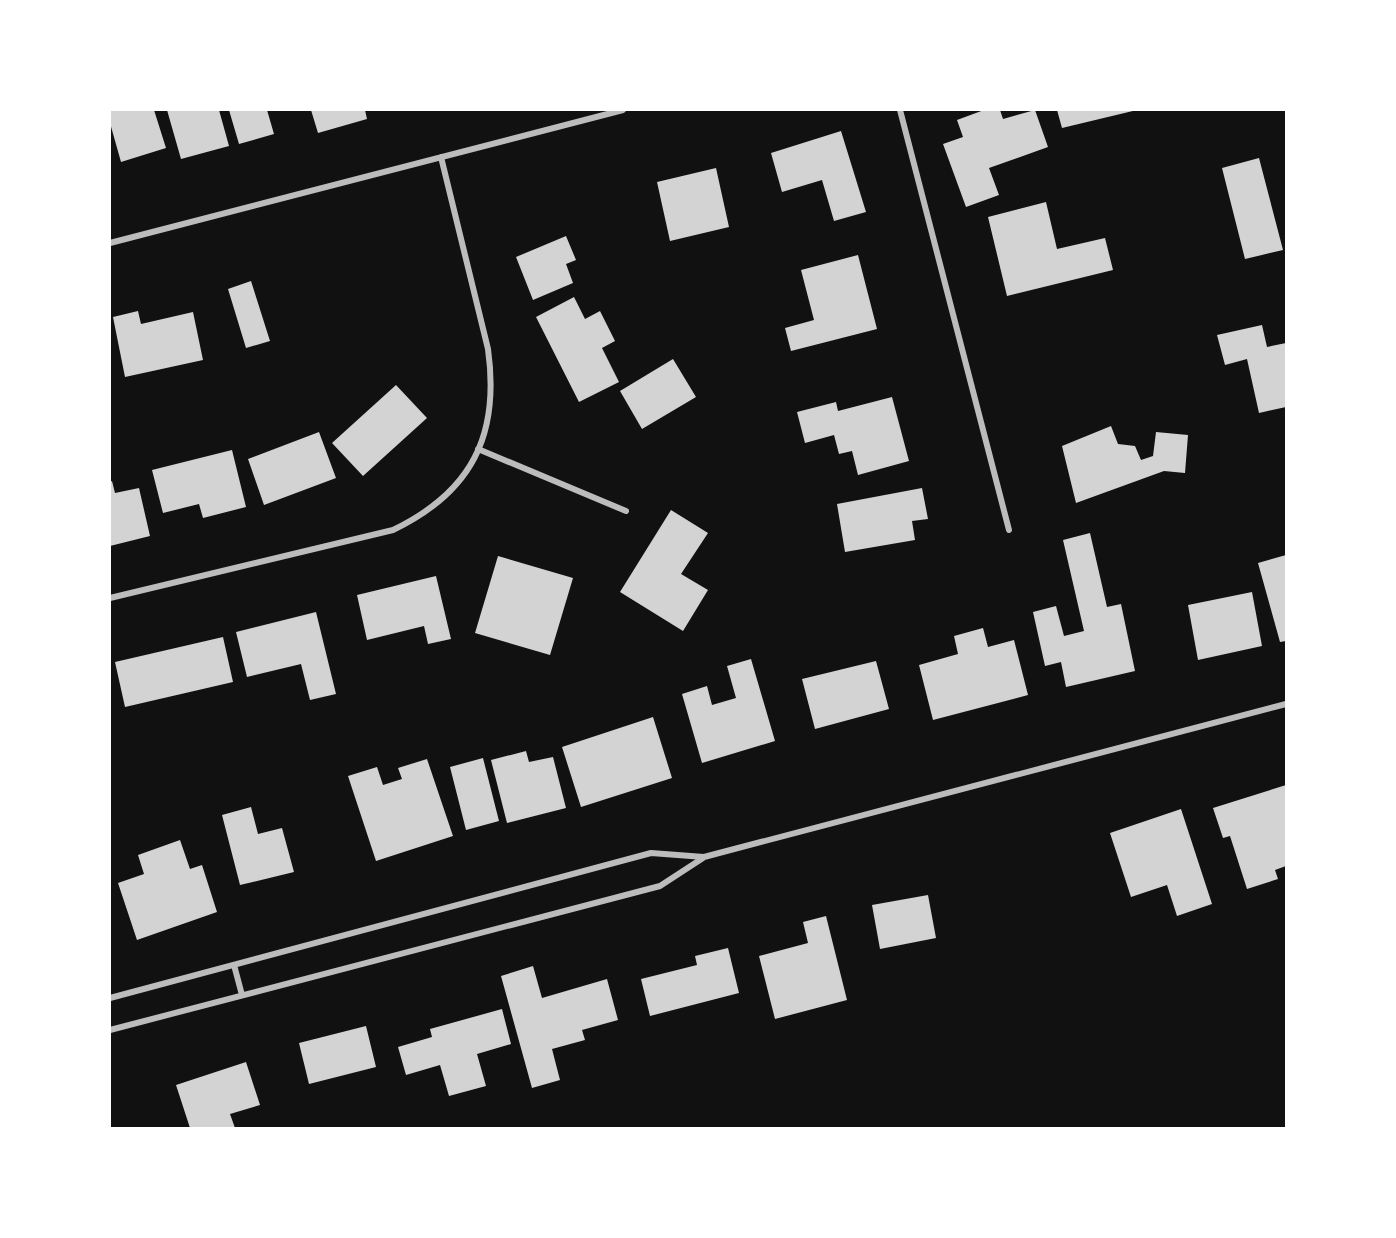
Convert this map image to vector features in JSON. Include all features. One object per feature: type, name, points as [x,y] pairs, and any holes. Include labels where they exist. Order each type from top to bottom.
[{"type":"street","points":[[110,243],[623,110]]},
{"type":"street","points":[[900,110],[1009,530]]},
{"type":"street","points":[[110,598],[393,530],[412,521],[434,506],[453,489],[465,473],[486,429],[492,378],[488,349],[441,157]]},
{"type":"street","points":[[478,449],[626,512]]},
{"type":"street","points":[[110,998],[651,854],[704,857],[1287,704]]},
{"type":"street","points":[[110,1030],[660,886],[704,857]]},
{"type":"street","points":[[234,965],[242,996]]},
{"type":"building","points":[[110,110],[154,110],[166,148],[121,162],[110,123]]},
{"type":"building","points":[[167,110],[219,110],[229,146],[181,159]]},
{"type":"building","points":[[229,110],[267,110],[274,134],[239,144]]},
{"type":"building","points":[[311,110],[365,110],[367,119],[318,133]]},
{"type":"building","points":[[984,110],[1000,110],[1003,119],[1035,110],[1048,147],[989,168],[999,195],[966,207],[943,144],[963,137],[957,120]]},
{"type":"building","points":[[1057,110],[1137,110],[1062,128]]},
{"type":"building","points":[[841,131],[866,212],[834,221],[822,180],[782,192],[771,153]]},
{"type":"building","points":[[1259,158],[1283,250],[1245,259],[1222,168]]},
{"type":"building","points":[[716,168],[729,227],[670,241],[657,182]]},
{"type":"building","points":[[1046,202],[1057,249],[1105,238],[1113,270],[1007,296],[988,217]]},
{"type":"building","points":[[566,236],[576,260],[566,264],[573,283],[533,300],[516,257]]},
{"type":"building","points":[[858,255],[877,329],[791,351],[785,328],[814,320],[801,270]]},
{"type":"building","points":[[251,281],[270,341],[246,348],[228,289]]},
{"type":"building","points":[[574,297],[585,319],[600,311],[615,341],[602,348],[619,382],[579,402],[536,317]]},
{"type":"building","points":[[138,311],[141,324],[193,312],[203,360],[125,377],[113,317]]},
{"type":"building","points":[[1262,325],[1267,347],[1286,343],[1286,407],[1259,413],[1247,359],[1225,365],[1217,335]]},
{"type":"building","points":[[673,359],[696,397],[642,429],[620,391]]},
{"type":"building","points":[[396,385],[427,418],[363,476],[332,443]]},
{"type":"building","points":[[892,397],[909,461],[858,475],[852,451],[839,454],[834,435],[805,443],[797,412],[836,402],[838,411]]},
{"type":"building","points":[[1111,426],[1118,444],[1135,446],[1141,460],[1153,456],[1156,432],[1188,435],[1185,473],[1164,471],[1076,503],[1062,446]]},
{"type":"building","points":[[319,432],[336,478],[264,505],[248,459]]},
{"type":"building","points":[[232,450],[246,507],[203,518],[199,504],[163,513],[152,470]]},
{"type":"building","points":[[112,481],[115,493],[139,488],[150,536],[110,546],[110,482]]},
{"type":"building","points":[[922,488],[928,519],[912,521],[915,540],[845,552],[837,504]]},
{"type":"building","points":[[671,510],[708,533],[681,574],[708,590],[683,631],[620,592]]},
{"type":"building","points":[[1090,533],[1107,607],[1121,604],[1135,671],[1066,687],[1061,662],[1045,666],[1033,612],[1056,606],[1064,636],[1084,631],[1063,540]]},
{"type":"building","points":[[1286,555],[1286,641],[1280,642],[1258,563]]},
{"type":"building","points":[[498,556],[573,578],[550,655],[475,633]]},
{"type":"building","points":[[436,576],[451,639],[428,644],[424,626],[367,640],[357,595]]},
{"type":"building","points":[[1252,592],[1262,646],[1198,660],[1188,605]]},
{"type":"building","points":[[316,612],[336,694],[310,700],[301,664],[247,677],[236,632]]},
{"type":"building","points":[[983,628],[988,647],[1014,640],[1028,695],[933,720],[919,665],[958,654],[954,636]]},
{"type":"building","points":[[223,637],[233,682],[125,707],[115,662]]},
{"type":"building","points":[[751,659],[775,741],[702,763],[682,694],[707,686],[712,705],[736,698],[727,666]]},
{"type":"building","points":[[876,661],[889,709],[815,729],[802,679]]},
{"type":"building","points":[[653,717],[672,778],[581,807],[562,747]]},
{"type":"building","points":[[526,751],[529,762],[553,757],[566,808],[507,823],[491,760]]},
{"type":"building","points":[[483,758],[499,821],[466,830],[450,767]]},
{"type":"building","points":[[427,759],[453,836],[376,861],[348,776],[377,767],[383,785],[402,779],[398,768]]},
{"type":"building","points":[[1286,785],[1286,866],[1275,870],[1278,879],[1247,889],[1230,836],[1223,838],[1213,808]]},
{"type":"building","points":[[251,807],[258,834],[282,828],[294,872],[240,885],[222,815]]},
{"type":"building","points":[[1181,809],[1212,904],[1177,916],[1167,885],[1131,897],[1110,833]]},
{"type":"building","points":[[180,840],[190,869],[202,865],[217,912],[137,940],[118,883],[144,874],[138,855]]},
{"type":"building","points":[[928,895],[936,938],[880,949],[872,905]]},
{"type":"building","points":[[826,916],[847,1000],[775,1019],[759,956],[808,943],[803,922]]},
{"type":"building","points":[[728,948],[739,993],[650,1016],[641,979],[697,965],[695,956]]},
{"type":"building","points":[[533,966],[542,998],[607,979],[618,1020],[582,1030],[585,1040],[552,1049],[560,1080],[532,1088],[501,976]]},
{"type":"building","points":[[502,1009],[511,1044],[477,1054],[486,1086],[449,1096],[440,1065],[406,1075],[398,1047],[432,1037],[430,1029]]},
{"type":"building","points":[[366,1026],[376,1067],[309,1084],[299,1043]]},
{"type":"building","points":[[246,1062],[260,1105],[230,1114],[235,1128],[190,1128],[176,1085]]}]
